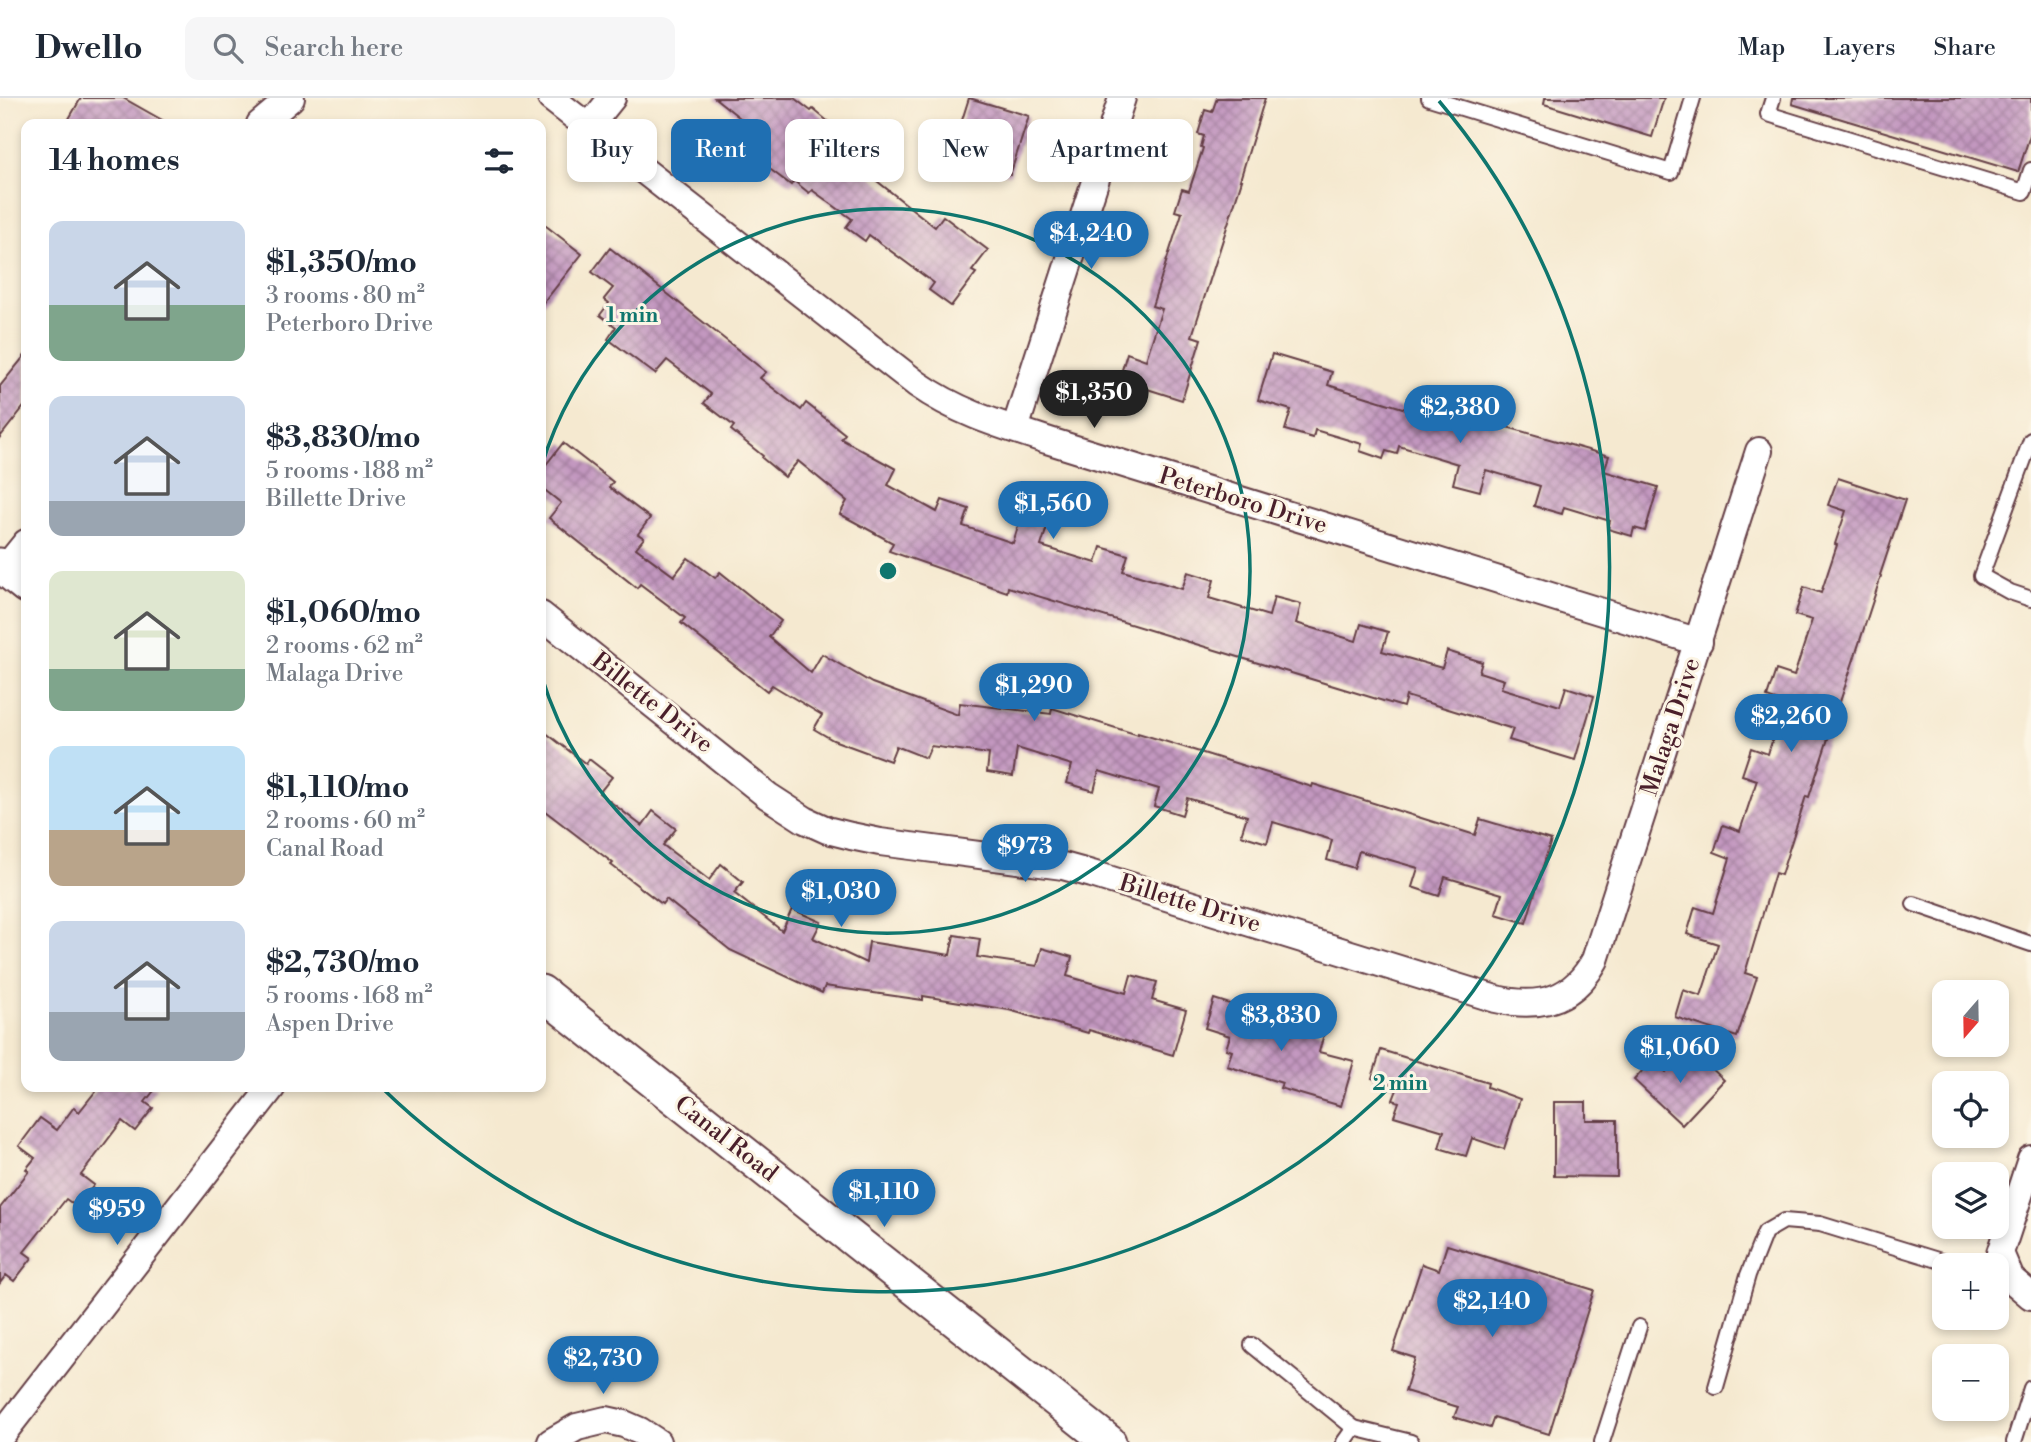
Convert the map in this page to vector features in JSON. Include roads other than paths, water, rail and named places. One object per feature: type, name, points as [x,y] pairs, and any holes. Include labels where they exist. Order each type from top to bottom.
[{"type":"street","points":[[266,119],[291,98]]},
{"type":"street","name":"Peterboro Drive","points":[[551,98],[577,119]]},
{"type":"street","points":[[595,119],[612,98]]},
{"type":"street","points":[[1015,429],[1122,98]]},
{"type":"street","name":"Peterboro Drive","points":[[657,182],[917,384],[939,399],[981,419],[1699,642]]},
{"type":"street","name":"Malaga Drive","points":[[1566,993],[1588,974],[1595,960],[1759,451]]},
{"type":"street","points":[[8,573],[21,551]]},
{"type":"street","name":"Billette Drive","points":[[546,619],[768,796],[805,820],[827,830],[880,842],[1033,861],[1072,869],[1496,999],[1536,1004],[1566,993]]},
{"type":"street","name":"Canal Road","points":[[546,996],[1109,1442]]},
{"type":"street","points":[[0,1437],[268,1092]]},
{"type":"street","points":[[2015,1287],[2000,1253],[2031,1159]]},
{"type":"street","points":[[551,1442],[577,1427],[606,1420],[624,1424],[657,1442]]},
{"type":"lane","points":[[1429,98],[1671,172],[1693,98]]},
{"type":"lane","points":[[1773,98],[1768,114],[2024,192],[2031,170]]},
{"type":"lane","points":[[2031,440],[1982,576],[2010,592],[2031,599]]},
{"type":"lane","points":[[1914,904],[2031,944]]},
{"type":"lane","points":[[1717,1387],[1748,1276],[1765,1232],[1784,1222],[1820,1224],[1932,1258]]},
{"type":"lane","points":[[1602,1442],[1639,1327]]},
{"type":"lane","points":[[1252,1345],[1372,1442]]},
{"type":"lane","points":[[2014,1442],[2031,1388]]},
{"type":"lane","points":[[1344,1442],[1354,1428]]},
{"type":"lane","points":[[1354,1428],[1411,1442]]}]
